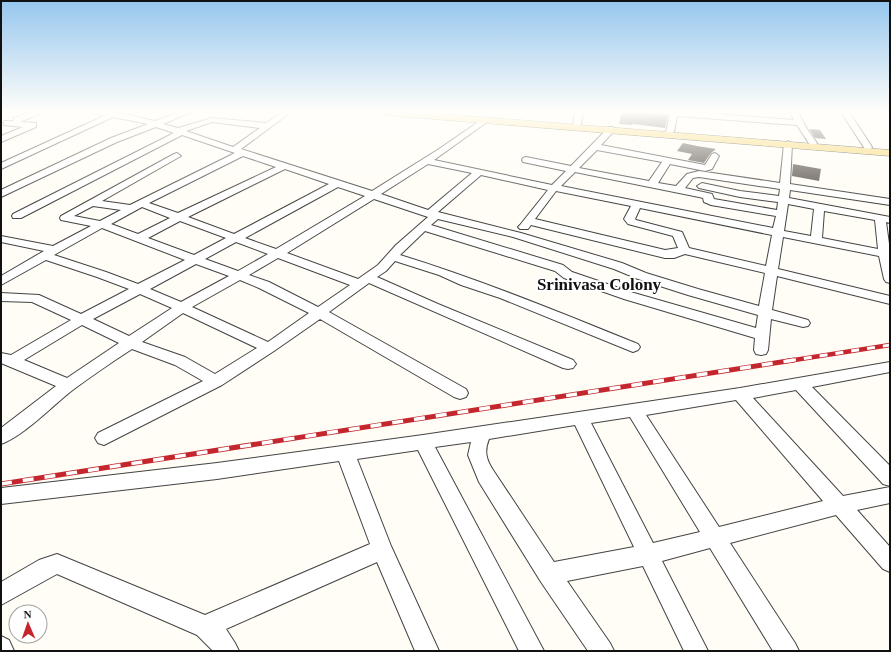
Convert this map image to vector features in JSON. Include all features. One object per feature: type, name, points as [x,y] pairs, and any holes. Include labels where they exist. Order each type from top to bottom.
[{"type":"main road","points":[[768,142],[890,153]]},
{"type":"main road","points":[[806,142],[890,149]]},
{"type":"street","points":[[1,166],[52,142]]},
{"type":"street","points":[[1,194],[111,142]]},
{"type":"street","points":[[17,216],[160,142]]},
{"type":"street","points":[[212,142],[433,214],[517,235],[618,266],[642,276],[686,290],[803,323]]},
{"type":"street","points":[[1,281],[101,224],[239,151],[249,142]]},
{"type":"street","points":[[5,430],[29,418],[68,385],[181,308],[277,254],[427,161],[453,142]]},
{"type":"street","points":[[517,235],[554,188],[600,142]]},
{"type":"street","points":[[865,142],[868,147]]},
{"type":"street","points":[[761,350],[770,271],[784,200],[788,144]]},
{"type":"street","points":[[596,147],[708,168],[715,156]]},
{"type":"street","points":[[177,156],[65,218],[101,224],[264,285],[320,313],[460,393]]},
{"type":"street","points":[[526,160],[679,189],[706,195],[708,196],[708,200],[718,204],[781,214]]},
{"type":"street","points":[[427,161],[887,255]]},
{"type":"street","points":[[652,184],[667,161]]},
{"type":"street","points":[[138,238],[233,190],[285,166]]},
{"type":"street","points":[[104,438],[216,381],[269,348],[320,313],[382,268],[392,256],[424,227],[433,214],[479,172]]},
{"type":"street","points":[[679,189],[690,176],[699,174],[785,188],[890,202]]},
{"type":"street","points":[[7,359],[337,184]]},
{"type":"street","points":[[702,186],[885,219],[890,279]]},
{"type":"street","points":[[92,203],[136,206],[178,218],[277,254],[364,281],[432,307],[568,364]]},
{"type":"street","points":[[637,204],[629,219],[632,222],[678,234],[684,250]]},
{"type":"street","points":[[816,240],[819,207]]},
{"type":"street","points":[[529,221],[666,254],[674,254],[684,250],[890,300]]},
{"type":"street","points":[[424,227],[559,268],[568,275],[629,296],[763,335]]},
{"type":"street","points":[[1,239],[49,253],[77,264],[138,289],[269,348]]},
{"type":"street","points":[[392,256],[443,272],[465,282],[505,295],[633,347]]},
{"type":"street","points":[[1,297],[34,298],[83,319],[131,343],[180,362],[216,381]]},
{"type":"street","points":[[7,359],[68,385]]},
{"type":"street","points":[[1,496],[217,470],[423,442],[740,394],[890,367]]},
{"type":"street","points":[[800,384],[890,478]]},
{"type":"street","points":[[740,394],[841,505],[890,562]]},
{"type":"street","points":[[634,410],[787,651]]},
{"type":"street","points":[[580,418],[696,651]]},
{"type":"street","points":[[483,433],[476,451],[477,458],[486,476],[602,651]]},
{"type":"street","points":[[423,442],[532,651]]},
{"type":"street","points":[[345,452],[382,549],[427,651]]},
{"type":"street","points":[[550,574],[647,555],[841,505],[890,495]]},
{"type":"street","points":[[205,627],[382,549]]},
{"type":"street","points":[[1,594],[47,567],[58,564],[205,627],[219,639],[227,651]]},
{"type":"building","points":[[683,143],[716,149],[704,163],[688,160],[692,154],[677,151]]},
{"type":"building","points":[[793,164],[821,169],[819,181],[792,176]]},
{"type":"railway","points":[[788,361],[890,345]]},
{"type":"railway","points":[[1,484],[794,360]]},
{"type":"district","name":"Srinivasa Colony","points":[[599,284]]}]
